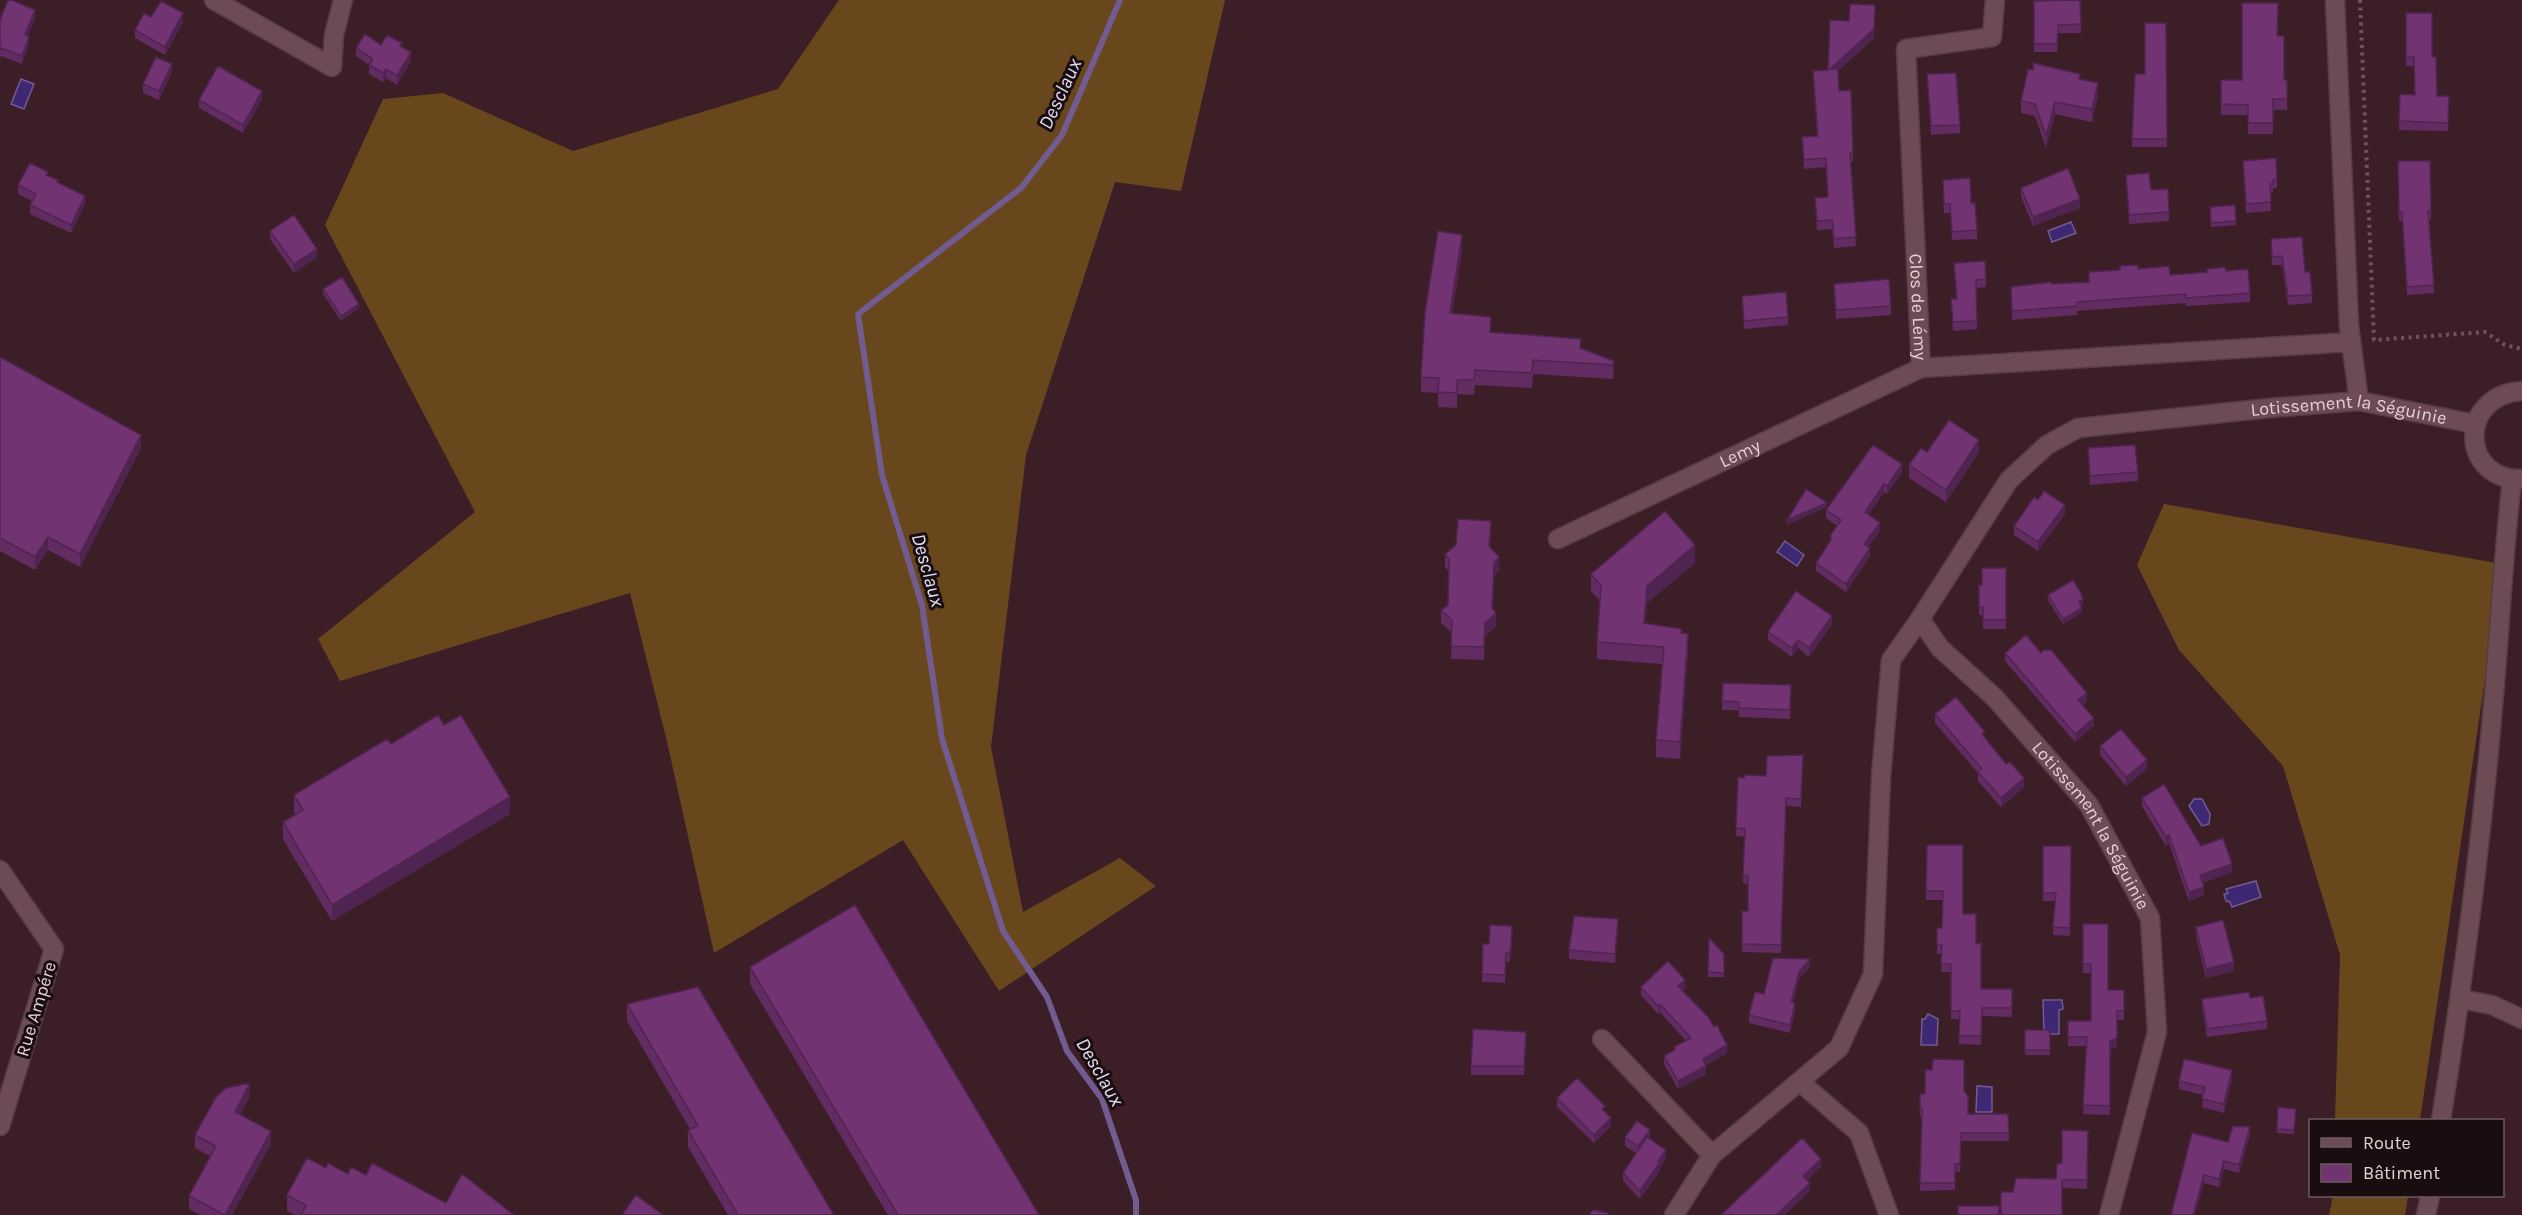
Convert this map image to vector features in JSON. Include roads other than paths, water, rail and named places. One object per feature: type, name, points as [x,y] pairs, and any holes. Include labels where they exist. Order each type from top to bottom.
[{"type":"street","points":[[214,0],[332,67],[334,35],[343,0]]},
{"type":"street","name":"Clos de Lémy","points":[[1995,0],[1992,37],[1906,49],[1921,368],[2351,342]]},
{"type":"street","points":[[2335,0],[2351,342],[2359,401]]},
{"type":"street","name":"Lemy","points":[[1558,539],[1921,368]]},
{"type":"street","points":[[2441,1119],[2460,999],[2493,706],[2502,564],[2517,480],[2498,475],[2486,466],[2477,453],[2474,439],[2475,424],[2482,410],[2492,399],[2522,389]]},
{"type":"street","name":"Lotissement la Séguinie","points":[[1674,1215],[1712,1155],[1839,1048],[1873,974],[1881,777],[1891,660],[1920,620],[2009,480],[2046,445],[2078,428],[2359,401],[2475,424]]},
{"type":"street","name":"Lotissement la Séguinie","points":[[1920,620],[1940,648],[1995,698],[2089,805],[2150,918],[2157,1032],[2109,1215]]},
{"type":"street","name":"Rue Ampére","points":[[0,870],[54,949],[0,1126]]},
{"type":"street","points":[[2460,999],[2492,1005],[2522,1019]]},
{"type":"street","points":[[1602,1039],[1712,1155]]},
{"type":"street","points":[[1800,1082],[1859,1133],[1889,1215]]},
{"type":"street","points":[[2426,1215],[2430,1197]]},
{"type":"waterway","name":"Desclaux","points":[[1120,0],[1062,135],[1021,188],[858,314],[882,475],[922,605],[942,739],[1003,931],[1047,997],[1067,1051],[1102,1099],[1136,1200],[1136,1215]]}]
